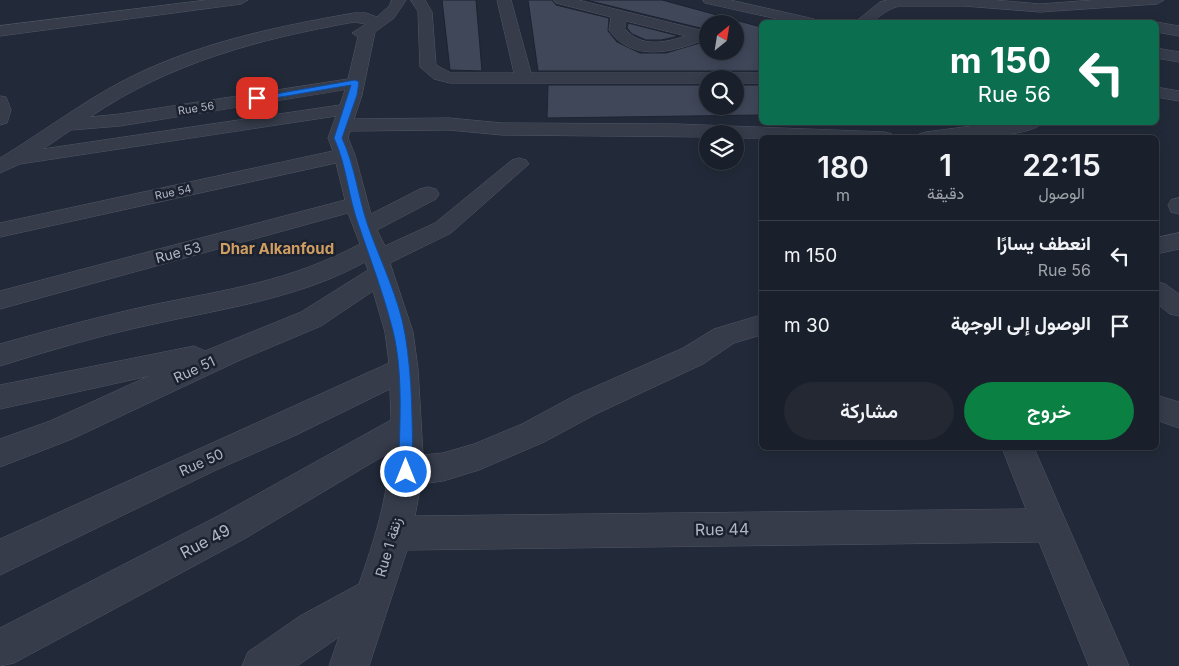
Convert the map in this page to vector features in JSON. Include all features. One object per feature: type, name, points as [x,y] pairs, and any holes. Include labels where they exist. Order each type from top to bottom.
[{"type":"street","points":[[0,31],[241,0]]},
{"type":"street","points":[[353,18],[393,0]]},
{"type":"street","points":[[7,163],[125,87],[189,58],[262,38],[353,32],[398,7],[399,0]]},
{"type":"street","points":[[418,0],[425,12],[428,67],[450,78],[759,78]]},
{"type":"street","points":[[504,0],[524,77]]},
{"type":"street","points":[[561,0],[699,35]]},
{"type":"street","points":[[710,0],[738,3],[802,20]]},
{"type":"street","points":[[994,0],[1107,19]]},
{"type":"street","points":[[866,20],[885,5],[920,1],[1040,8],[1157,0]]},
{"type":"street","points":[[869,2],[948,16]]},
{"type":"street","points":[[57,23],[64,8]]},
{"type":"street","points":[[619,14],[617,30],[621,37],[645,47],[662,48],[679,45],[699,38]]},
{"type":"street","points":[[353,18],[353,32]]},
{"type":"street","points":[[353,18],[367,18],[353,32]]},
{"type":"street","points":[[1159,28],[1179,31]]},
{"type":"street","name":"Rue 1 زنقة","points":[[349,666],[395,532],[406,472],[404,369],[399,332],[370,242],[345,154],[338,138],[348,105],[353,32]]},
{"type":"street","points":[[1159,54],[1179,57]]},
{"type":"street","points":[[1159,93],[1179,96]]},
{"type":"street","points":[[0,101],[2,110],[0,118]]},
{"type":"street","points":[[7,163],[348,105],[449,124],[502,129],[677,130],[807,135]]},
{"type":"street","name":"Rue 56","points":[[66,124],[348,105]]},
{"type":"street","points":[[950,135],[1025,125]]},
{"type":"street","name":"Rue 54","points":[[0,230],[345,154]]},
{"type":"street","points":[[370,242],[443,228],[519,164]]},
{"type":"street","points":[[0,355],[155,314],[218,304],[280,288],[322,274],[370,242],[428,194]]},
{"type":"street","points":[[1159,245],[1179,241]]},
{"type":"street","name":"Rue 53","points":[[0,300],[370,242]]},
{"type":"street","name":"Rue 51","points":[[0,453],[61,430],[228,353],[311,319],[344,299],[370,242]]},
{"type":"street","points":[[1159,292],[1179,307]]},
{"type":"street","points":[[406,472],[443,467],[479,456],[642,381],[693,356],[724,336],[759,326]]},
{"type":"street","points":[[0,397],[118,371],[228,353]]},
{"type":"street","name":"Rue 50","points":[[0,557],[204,460],[285,426],[404,369]]},
{"type":"street","points":[[1159,407],[1179,414]]},
{"type":"street","name":"Rue 49","points":[[0,649],[232,527],[406,426]]},
{"type":"street","points":[[1019,450],[1109,666]]},
{"type":"street","name":"Rue 44","points":[[395,532],[1050,525]]},
{"type":"street","points":[[262,666],[314,630],[373,597]]},
{"type":"building","points":[[442,0],[476,0],[482,71],[450,70]]},
{"type":"building","points":[[528,0],[552,0],[556,5],[609,18],[608,31],[617,42],[640,53],[666,53],[699,43],[699,60],[744,60],[744,22],[759,26],[759,71],[538,71]]},
{"type":"building","points":[[586,0],[662,0],[717,15],[699,15],[699,28]]},
{"type":"building","points":[[628,23],[679,36],[661,40],[646,40],[632,34],[627,28]]},
{"type":"building","points":[[548,85],[699,85],[699,115],[744,115],[744,85],[759,85],[759,115],[547,118]]},
{"type":"district","name":"Dhar Alkanfoud","points":[[277,248]]},
{"type":"route","points":[[257,98],[355,82],[353,95],[338,138],[345,154],[351,184],[364,227],[373,247],[399,332],[405,382],[406,472]]}]
